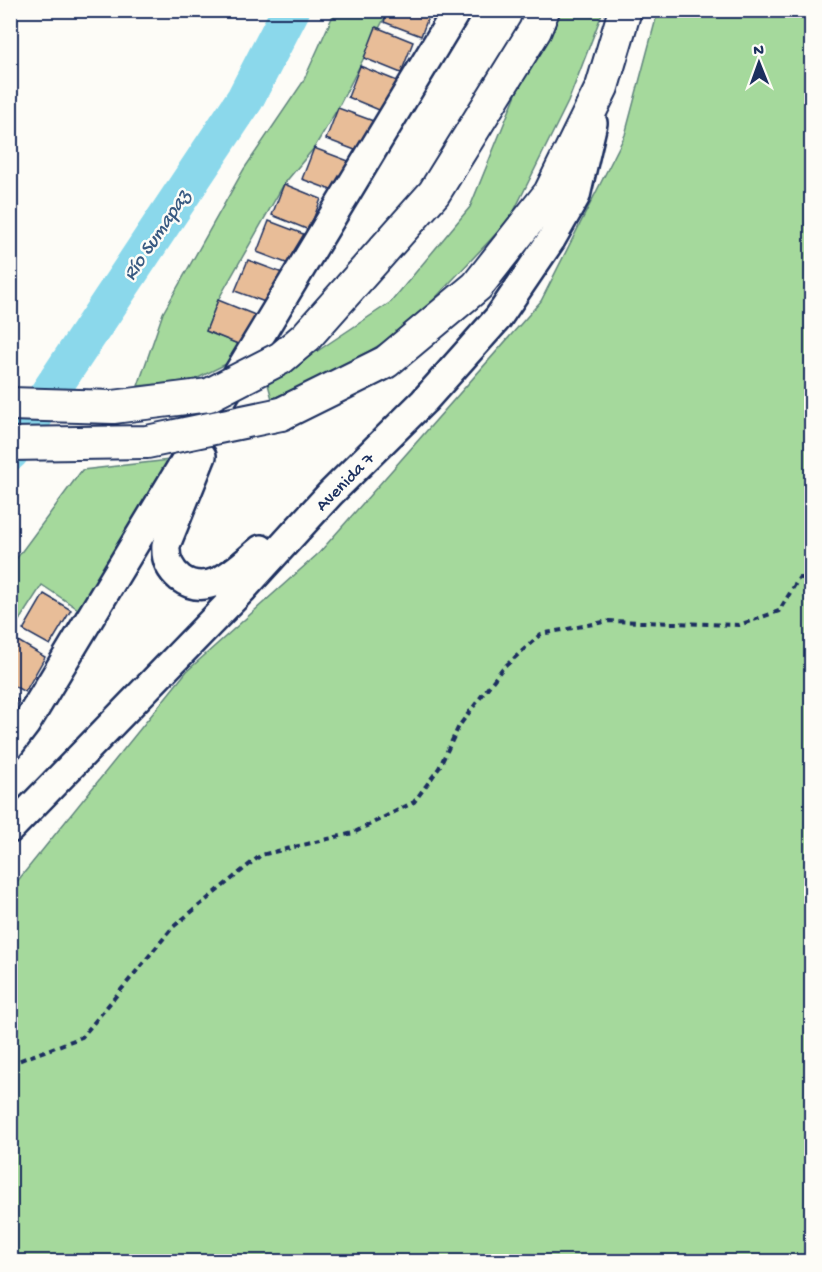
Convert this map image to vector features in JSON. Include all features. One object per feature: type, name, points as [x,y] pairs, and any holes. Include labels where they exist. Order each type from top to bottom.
[{"type":"highway","points":[[10,404],[113,407],[209,394],[281,358],[306,337],[434,193],[535,30],[543,10]]},
{"type":"highway","points":[[10,444],[147,442],[281,414],[386,362],[477,286],[550,193],[602,87],[625,10]]},
{"type":"main road","points":[[10,745],[26,724],[457,10]]},
{"type":"main road","name":"Avenida 7","points":[[10,829],[244,588],[330,494],[463,359],[498,318],[525,281],[576,196],[602,87]]},
{"type":"main road","points":[[237,372],[166,545],[165,557],[173,572],[197,586],[213,584],[229,575],[330,494]]},
{"type":"path","points":[[10,1064],[82,1037],[173,927],[261,855],[353,833],[414,801],[438,768],[459,726],[502,669],[540,634],[609,621],[739,625],[779,610],[799,578],[812,578]]},
{"type":"green space","points":[[335,11],[388,11],[338,108],[314,148],[284,184],[218,300],[206,331],[243,346],[242,356],[194,380],[138,386],[163,313],[244,169],[303,82]]},
{"type":"green space","points":[[550,11],[603,11],[568,102],[510,219],[406,329],[350,363],[272,399],[268,384],[391,302],[470,207]]},
{"type":"green space","points":[[658,11],[811,11],[811,1261],[11,1261],[11,889],[187,671],[319,553],[541,301],[625,135]]},
{"type":"green space","points":[[179,459],[81,611],[42,585],[11,633],[11,566],[82,470]]},
{"type":"building","points":[[388,10],[431,10],[421,36],[384,22]]},
{"type":"building","points":[[376,27],[413,42],[401,73],[364,58]]},
{"type":"building","points":[[360,66],[397,81],[384,112],[348,97]]},
{"type":"building","points":[[338,108],[376,122],[363,153],[326,139]]},
{"type":"building","points":[[314,148],[351,162],[339,193],[302,179]]},
{"type":"building","points":[[284,184],[321,199],[309,230],[272,215]]},
{"type":"building","points":[[269,221],[306,235],[294,266],[257,252]]},
{"type":"building","points":[[248,260],[285,274],[273,305],[235,291]]},
{"type":"building","points":[[218,300],[255,315],[243,346],[206,331]]},
{"type":"building","points":[[44,594],[71,610],[50,645],[23,630]]},
{"type":"building","points":[[18,641],[45,657],[25,692],[10,684],[10,654]]},
{"type":"building","points":[[10,696],[18,700],[10,712]]},
{"type":"waterway","name":"Río Sumapaz","points":[[10,452],[245,99],[291,10]]}]
